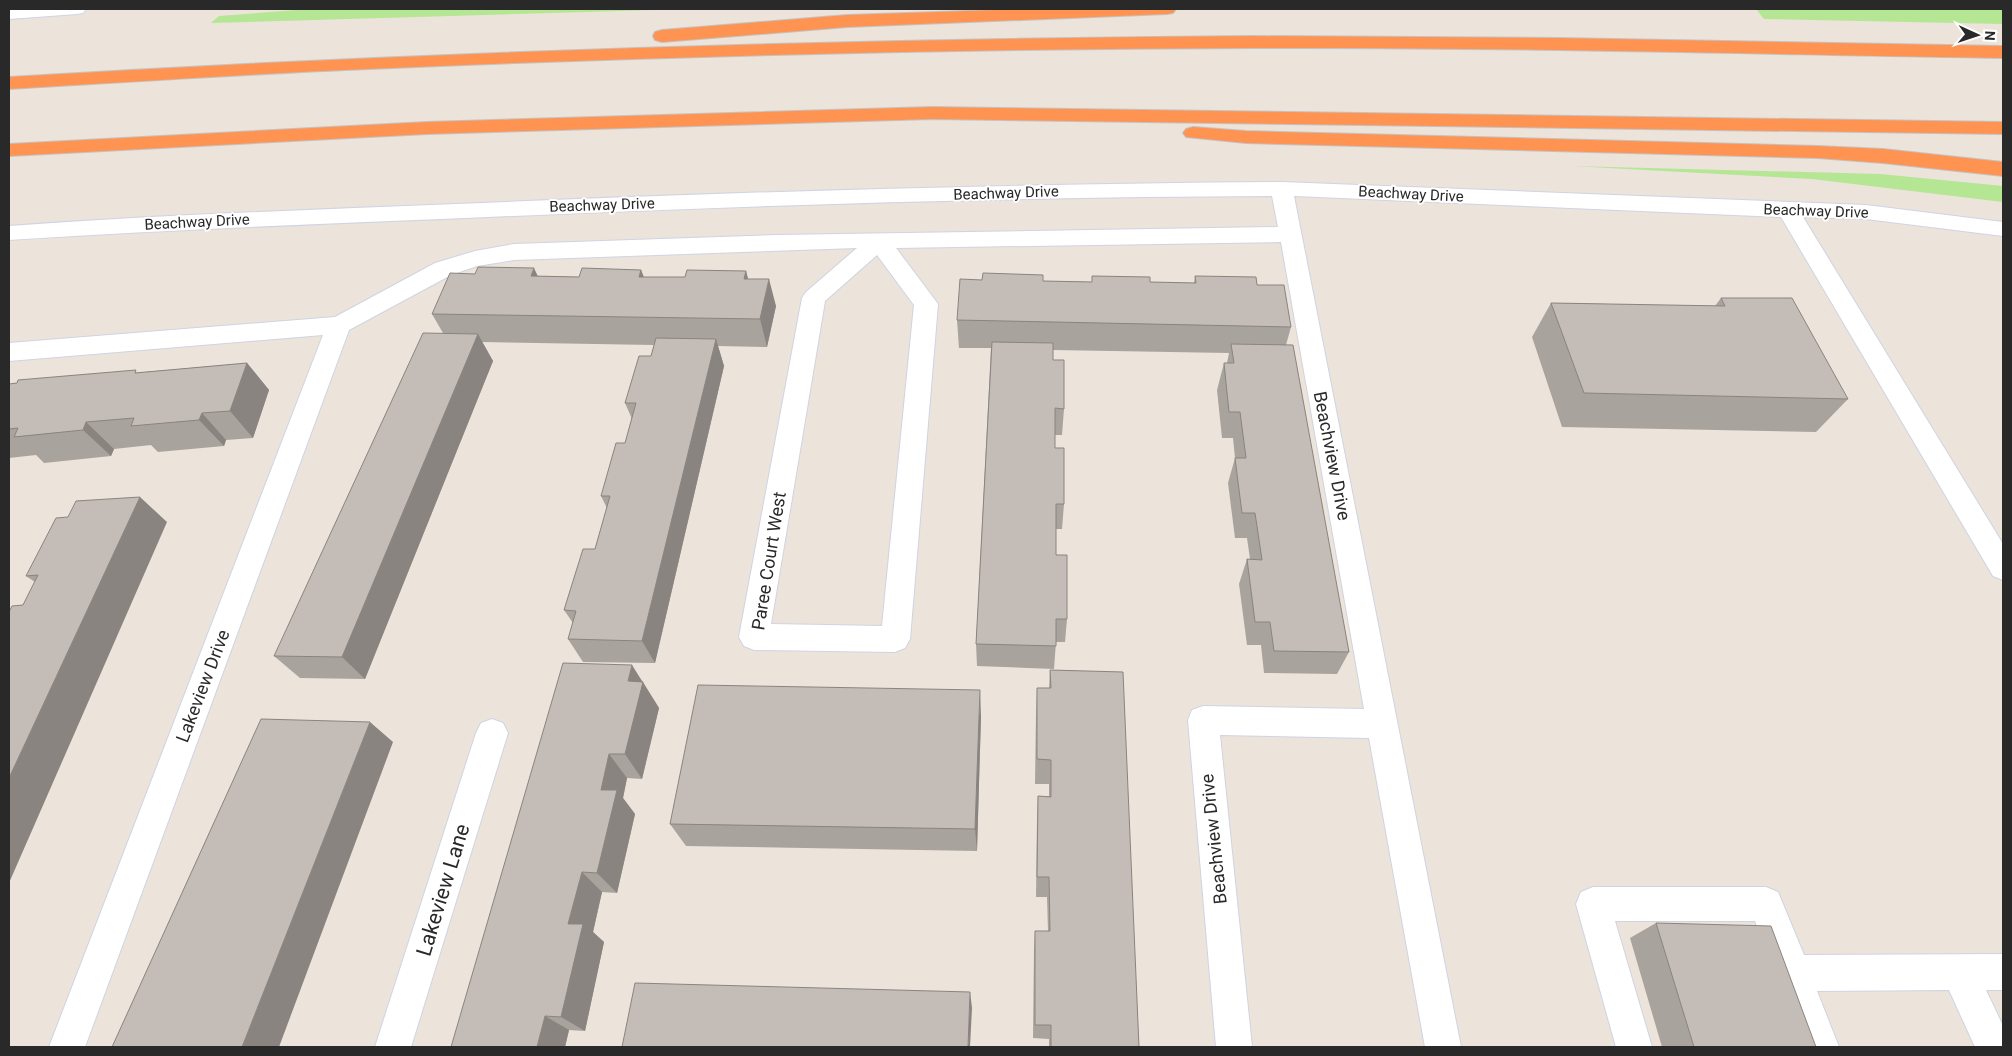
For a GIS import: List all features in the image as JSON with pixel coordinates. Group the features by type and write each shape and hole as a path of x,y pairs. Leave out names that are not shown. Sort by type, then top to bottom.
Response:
{"highway":[{"path":"228,70 847,21 1168,9"},
{"path":"9,83 228,70 506,57 859,48 1270,42 1614,45 2003,52"},
{"path":"932,113 1246,138 1809,152 1883,156 2003,169"},
{"path":"9,150 426,128 932,113 2003,128"}],"street":[{"path":"9,13 77,9"},
{"name":"Beachway Drive","path":"9,233 148,224 640,203 1103,190 1282,189 1866,212 2003,229"},
{"name":"Beachview Drive","path":"1282,189 1443,1047"},
{"path":"1788,210 2003,568"},
{"path":"9,352 339,325 443,269 475,259 529,251 776,242 1290,234"},
{"name":"Paree Court West","path":"879,241 926,304 895,639 754,637 814,298 879,241"},
{"name":"Lakeview Drive","path":"67,1047 339,325"},
{"name":"Beachview Drive","path":"1234,1047 1203,720 1382,724"},
{"name":"Lakeview Lane","path":"393,1047 492,733"},
{"path":"1634,1047 1593,904 1766,904 1821,1047"},
{"path":"1959,972 1994,1047"},
{"path":"1793,973 2003,972"}],"green space":[{"path":"310,9 689,9 211,23 219,16"},
{"path":"1756,9 2003,9 2003,24 1764,19"},
{"path":"1571,166 1880,174 2003,186 2003,202 1812,179"}],"building":[{"path":"478,267 534,268 531,276 579,277 582,268 641,270 639,277 685,277 687,270 746,271 744,279 769,279 760,319 432,314 450,273 475,274"},
{"path":"983,273 1043,275 1043,281 1092,282 1092,276 1150,277 1150,282 1196,283 1195,276 1256,277 1257,285 1284,285 1291,327 957,320 960,279 982,280"},
{"path":"1721,298 1792,298 1848,399 1584,393 1551,303 1725,306"},
{"path":"423,333 478,334 342,657 274,656"},
{"path":"656,338 716,339 642,641 568,639 576,611 564,610 583,549 595,549 610,496 601,496 616,443 625,443 636,403 625,403 639,356 651,356"},
{"path":"992,342 1053,343 1053,360 1064,360 1064,409 1055,408 1055,448 1064,448 1064,504 1056,504 1056,555 1067,555 1067,619 1056,619 1056,646 976,644"},
{"path":"1231,344 1293,345 1349,652 1274,651 1270,622 1255,622 1247,559 1262,560 1255,513 1242,513 1235,458 1246,458 1240,412 1229,412 1224,363 1234,363"},
{"path":"247,363 230,411 202,413 199,420 131,426 134,418 86,422 83,430 14,437 18,428 9,429 9,384 17,383 18,380 136,370 135,373"},
{"path":"140,497 9,778 9,612 12,606 23,605 38,575 26,576 56,518 68,517 76,501"},
{"path":"563,663 632,665 628,681 643,682 625,754 609,754 601,790 617,790 597,873 582,872 568,924 583,924 561,1017 545,1016 537,1047 451,1047"},
{"path":"1050,670 1123,672 1139,1047 1051,1047 1051,1025 1035,1025 1035,931 1050,931 1049,877 1037,877 1038,796 1051,797 1051,760 1037,759 1037,688 1051,688"},
{"path":"698,685 980,690 975,829 670,824"},
{"path":"261,719 370,722 242,1047 112,1047"},
{"path":"1656,923 1771,926 1816,1047 1694,1047"},
{"path":"635,983 970,992 968,1047 622,1047"}]}
